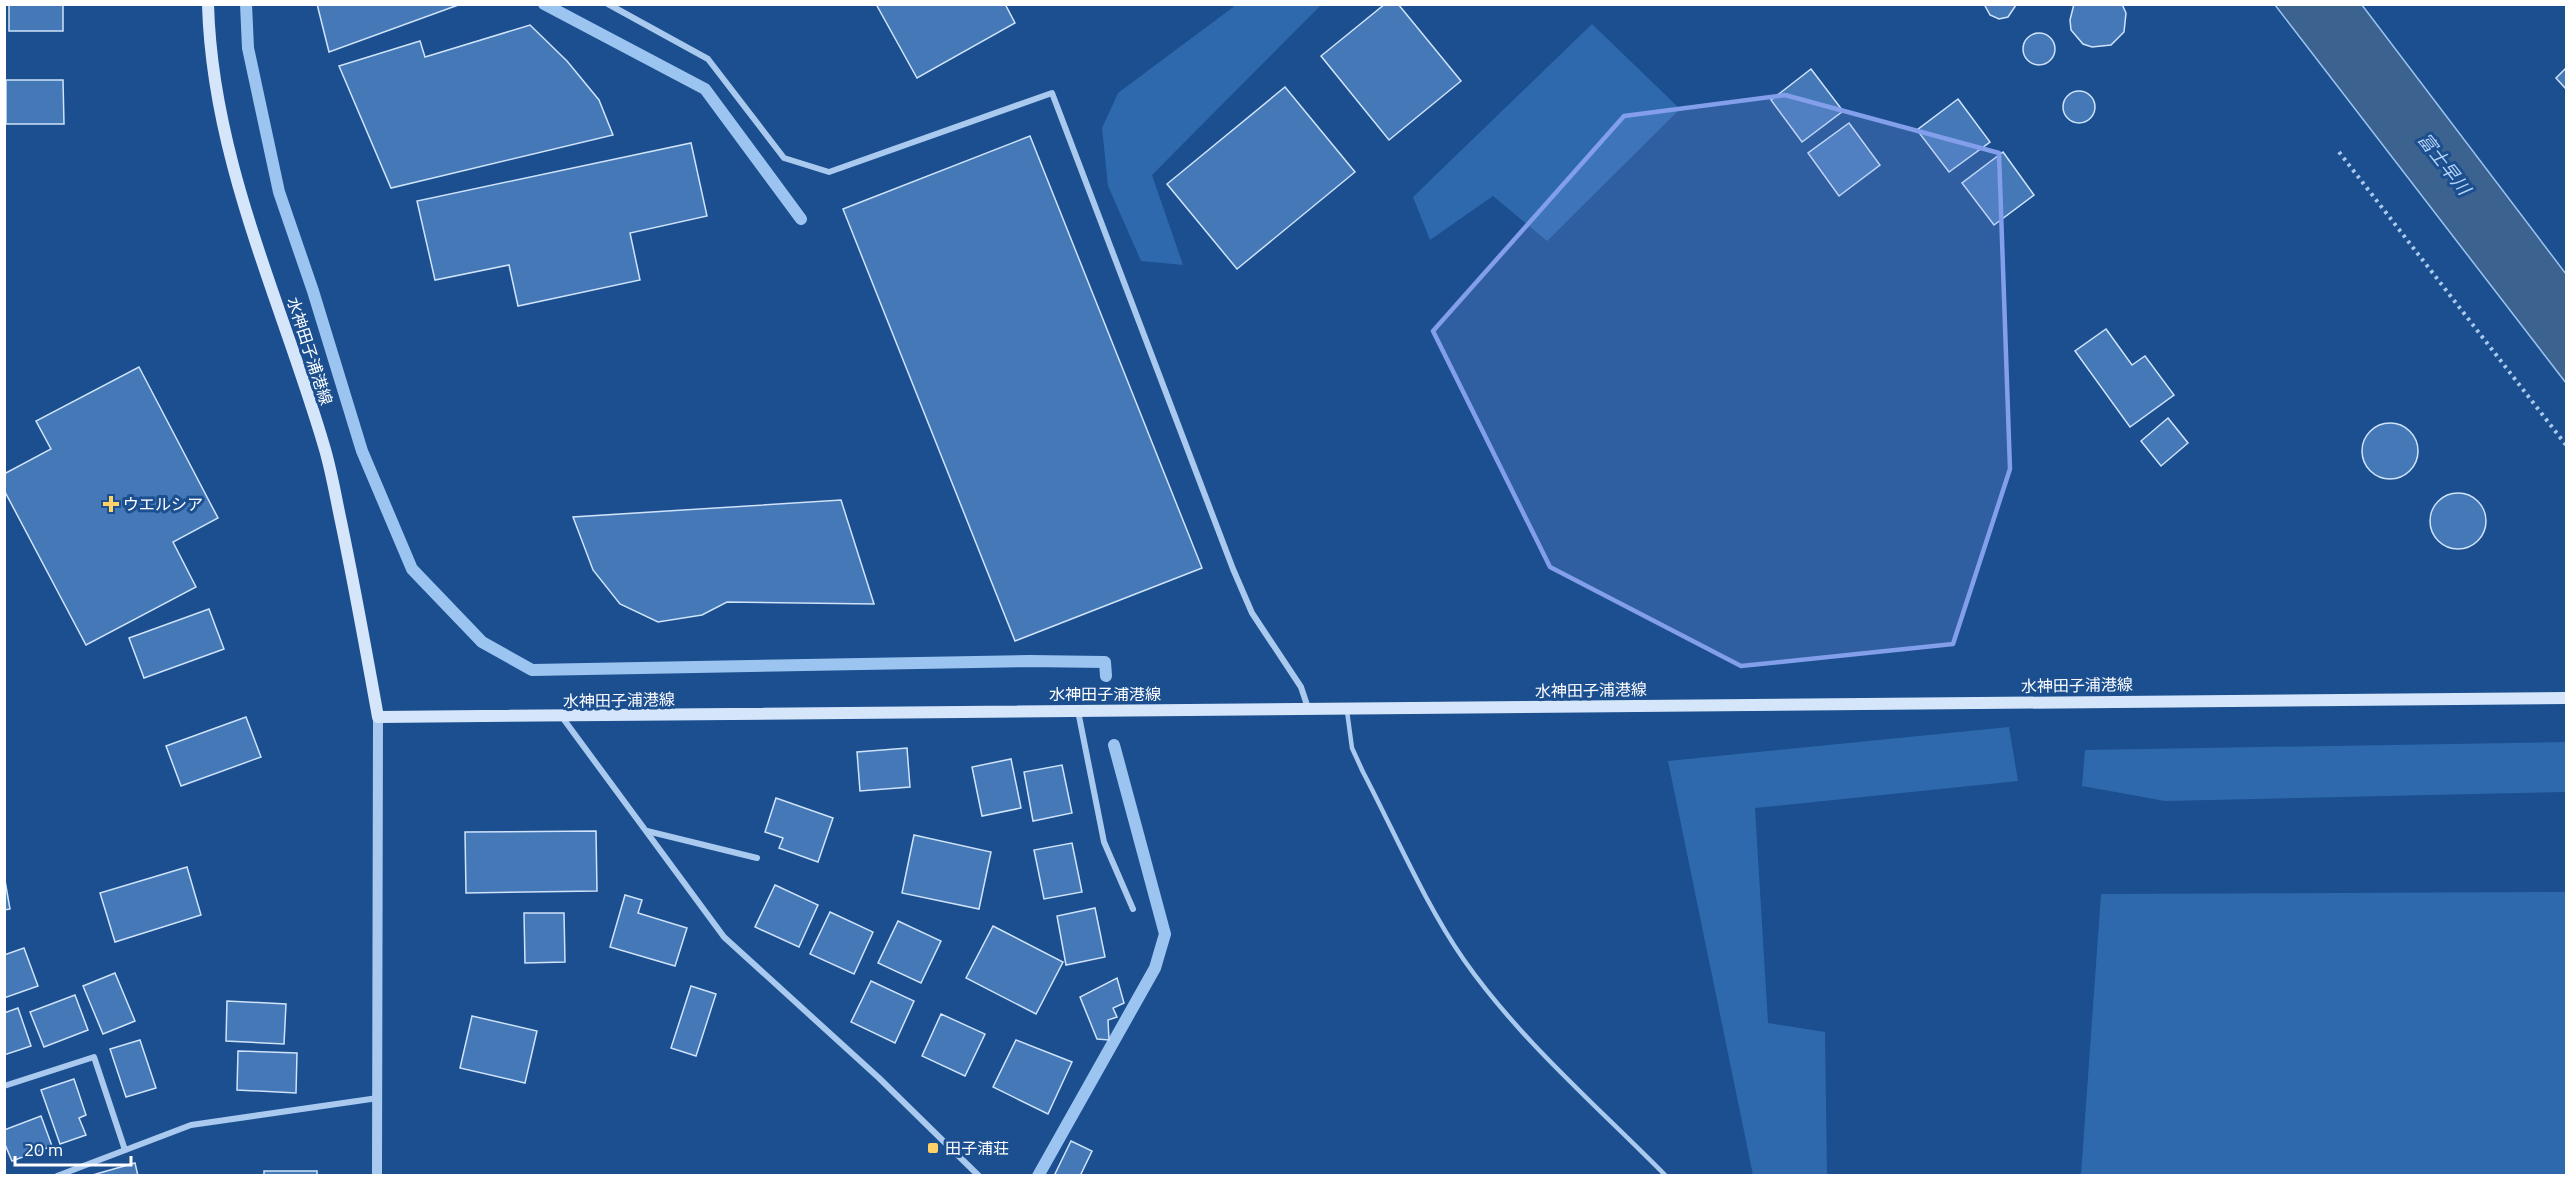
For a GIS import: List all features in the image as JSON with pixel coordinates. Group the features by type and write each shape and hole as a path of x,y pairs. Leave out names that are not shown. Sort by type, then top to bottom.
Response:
{"main road":[{"name":"水神田子浦港線","path":"208,4 209,49 220,116 239,190 325,448 351,570 378,717 2566,698"}],"street":[{"path":"608,4 708,59 784,158 829,172 1052,93 1233,569 1252,613 1302,687 1308,709"},
{"path":"1078,710 1104,842 1133,909"},
{"path":"377,1176 379,1098 378,717"},
{"path":"562,717 724,937 879,1078 979,1176"},
{"path":"646,831 757,858"},
{"path":"4,1086 94,1057 125,1150"},
{"path":"57,1176 191,1125 379,1098"}],"lane":[{"path":"1347,710 1352,748 1363,772 1441,922 1463,958 1487,992 1529,1038 1666,1176"}],"path":[{"path":"2339,152 2566,445"}],"highlighted area":[{"path":"1785,95 1999,153 2010,469 1953,644 1741,666 1550,567 1433,331 1624,116"}],"shaded area":[{"path":"1236,5 1321,5 1152,175 1183,265 1141,261 1108,186 1102,128 1118,93"},
{"path":"1592,24 1680,109 1547,241 1493,196 1430,240 1413,197"},
{"path":"2009,727 2018,781 1755,808 1768,1023 1825,1032 1827,1175 1753,1175 1668,761"},
{"path":"2566,742 2566,792 2165,801 2082,786 2085,750"},
{"path":"2566,892 2566,1175 2081,1175 2101,894"}],"water":[{"name":"富士早川","path":"2275,5 2362,5 2566,274 2566,383"}],"building":[{"path":"9,4 63,4 63,31 9,31"},
{"path":"317,4 461,4 329,52"},
{"path":"876,4 1005,4 1015,23 917,78"},
{"path":"1385,4 1398,4 1461,81 1389,140 1321,56"},
{"path":"1984,4 2016,5 2008,17 1999,19 1990,15"},
{"path":"2074,4 2122,4 2126,13 2124,32 2111,45 2092,47 2083,44 2071,30 2070,20"},
{"path":"530,25 567,61 599,100 613,135 391,188 339,66 420,41 425,57"},
{"path":"2039,33 2050,38 2055,49 2050,60 2039,65 2028,60 2023,49 2028,38"},
{"path":"2566,68 2566,89 2556,78"},
{"path":"1811,69 1843,111 1802,142 1771,100"},
{"path":"6,80 63,80 64,124 6,124"},
{"path":"1285,87 1355,172 1237,269 1167,184"},
{"path":"2079,91 2090,96 2095,107 2090,118 2079,123 2068,118 2063,107 2068,96"},
{"path":"1958,99 1990,142 1949,172 1917,130"},
{"path":"1849,123 1880,165 1839,196 1808,153"},
{"path":"1030,136 1202,568 1015,641 843,209"},
{"path":"691,143 707,216 630,233 640,280 518,306 509,265 435,280 417,201"},
{"path":"2003,152 2034,195 1994,225 1962,183"},
{"path":"2106,329 2132,365 2145,356 2174,395 2130,427 2075,351"},
{"name":"ウエルシア","path":"139,367 218,518 173,542 196,587 86,645 4,490 4,474 51,449 36,421"},
{"path":"2168,418 2188,443 2161,466 2141,441"},
{"path":"2385,423 2395,423 2410,431 2416,440 2418,451 2416,462 2410,471 2395,479 2385,479 2374,474 2367,467 2362,456 2362,446 2367,435 2374,428"},
{"path":"2453,493 2463,493 2478,501 2484,510 2486,521 2484,532 2478,541 2463,549 2453,549 2442,544 2435,537 2430,526 2430,516 2435,505 2442,498"},
{"path":"841,500 874,604 727,602 702,615 658,622 620,604 593,570 573,517"},
{"path":"209,609 224,649 144,678 129,638"},
{"path":"246,717 261,757 181,786 166,746"},
{"path":"907,748 910,787 860,791 857,752"},
{"path":"1011,759 1021,808 982,816 972,767"},
{"path":"1062,765 1072,813 1033,821 1024,772"},
{"path":"776,798 833,818 818,862 779,848 783,838 765,832"},
{"path":"596,831 597,891 466,893 465,832"},
{"path":"914,835 991,852 979,909 902,893"},
{"path":"1072,843 1082,892 1044,899 1034,850"},
{"path":"187,867 201,915 115,942 100,893"},
{"path":"4,875 10,909 4,910"},
{"path":"775,885 818,905 799,947 755,927"},
{"path":"625,895 642,900 638,913 687,928 675,966 610,947"},
{"path":"1095,908 1105,957 1066,965 1057,916"},
{"path":"830,912 873,932 854,974 810,954"},
{"path":"524,913 564,913 565,962 525,963"},
{"path":"898,921 941,941 921,983 878,963"},
{"path":"993,926 1063,962 1036,1014 966,978"},
{"path":"24,948 38,986 4,998 4,955"},
{"path":"115,973 135,1021 103,1034 83,986"},
{"path":"1117,978 1124,1003 1113,1008 1117,1017 1108,1020 1109,1040 1097,1039 1080,997"},
{"path":"871,981 914,1001 895,1043 851,1022"},
{"path":"691,986 716,994 696,1056 671,1048"},
{"path":"75,995 88,1030 44,1047 30,1012"},
{"path":"227,1001 286,1004 284,1044 226,1041"},
{"path":"18,1008 31,1046 4,1055 4,1013"},
{"path":"941,1014 985,1034 965,1076 922,1056"},
{"path":"472,1016 537,1031 525,1083 460,1068"},
{"path":"140,1040 156,1088 126,1097 110,1049"},
{"path":"1016,1040 1072,1062 1048,1114 993,1087"},
{"path":"238,1051 297,1053 296,1093 237,1090"},
{"path":"74,1079 86,1115 79,1118 86,1135 60,1144 41,1090"},
{"path":"41,1116 52,1146 12,1161 4,1142 4,1130"},
{"path":"1071,1141 1092,1151 1081,1174 1084,1176 1054,1176"},
{"path":"135,1163 138,1176 89,1176"},
{"path":"264,1171 317,1171 317,1176 264,1176"}],"waterway":[{"path":"246,4 248,48 279,192 313,291 362,451 412,569 482,642 532,670 1029,661 1105,662 1106,676"},
{"path":"544,4 705,89 801,219"},
{"path":"1038,1176 1155,968 1165,934 1114,745"}],"place":[{"name":"ウエルシア","path":"111,504"},
{"name":"田子浦荘","path":"933,1148"}]}
